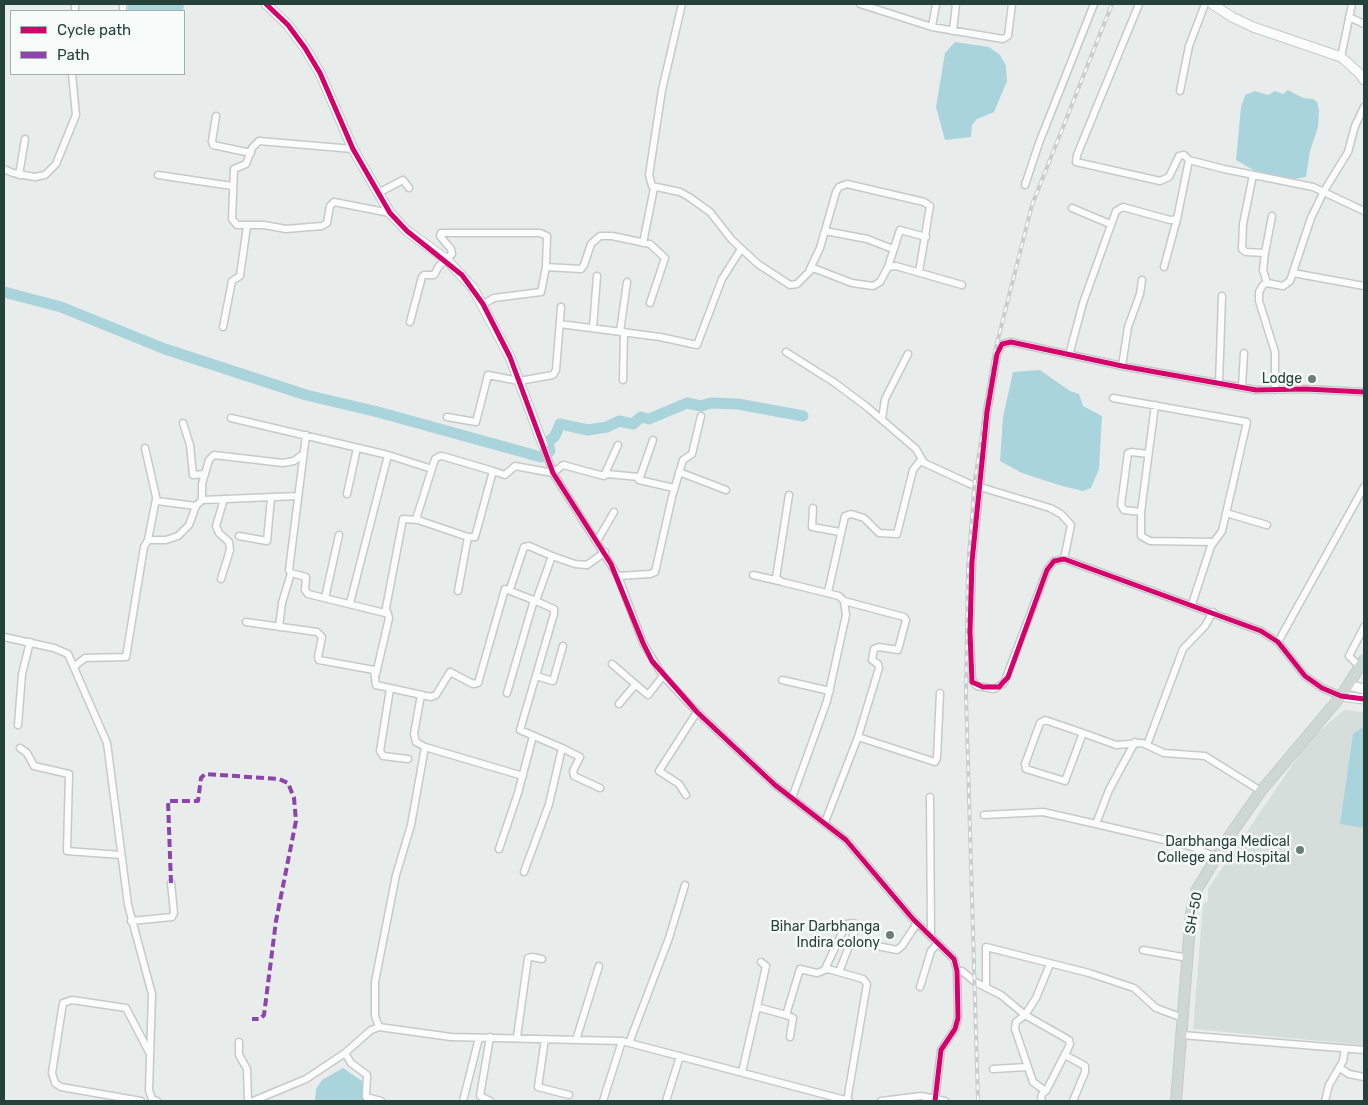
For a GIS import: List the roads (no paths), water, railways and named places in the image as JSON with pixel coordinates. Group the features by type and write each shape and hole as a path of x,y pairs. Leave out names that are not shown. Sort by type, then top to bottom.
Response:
{"main road":[{"name":"SH-50","path":"1176,1101 1194,898 1216,857 1261,791 1341,696 1362,663"}],"street":[{"path":"266,4 288,26 305,48 320,74 353,149 390,213 407,231 447,260 462,274 483,304 510,357 553,473 605,552 618,576 643,643 663,676 696,712 792,798 825,822 861,855 917,923 954,960 957,971 957,1024 941,1050 935,1100"},
{"path":"643,242 654,188 650,182 649,175 662,90 682,4"},
{"path":"860,4 871,6 932,28 1006,38 1008,36 1012,4"},
{"path":"932,28 936,4"},
{"path":"953,31 956,4"},
{"path":"1025,185 1042,134 1094,4"},
{"path":"1139,4 1077,155 1076,162 1165,180 1172,174 1179,156 1184,155 1189,160 1324,191 1364,211"},
{"path":"1180,90 1189,46 1205,4"},
{"path":"1212,4 1232,17 1253,27 1341,57 1364,80"},
{"path":"1341,57 1352,4"},
{"path":"1349,17 1364,24"},
{"path":"4,169 20,175 35,177 44,175 56,164 76,114 72,75"},
{"path":"1275,390 1274,352 1258,296 1260,288 1267,283 1288,284 1311,218 1324,191 1348,152 1355,126 1364,108"},
{"path":"216,116 213,144 251,153"},
{"path":"20,175 26,139"},
{"path":"353,149 264,141 255,144 246,164 234,170 232,219 237,225 247,226 264,225 286,229 322,226 327,223 330,206 334,202 390,213"},
{"path":"1164,267 1177,219 1189,160"},
{"path":"1253,174 1244,224 1242,249 1246,252 1265,253"},
{"path":"158,175 232,186"},
{"path":"378,193 403,180 409,188"},
{"path":"654,188 672,190 689,197 710,212 741,249 758,264 790,284 800,282 818,254 839,187 847,184 928,204 931,209 919,272"},
{"path":"1069,354 1083,303 1116,211 1123,207 1170,220 1177,219"},
{"path":"1072,208 1110,224"},
{"path":"1267,283 1263,270 1272,216"},
{"path":"223,327 232,281 239,278 247,226"},
{"path":"810,269 816,269 840,280 870,286 880,282 888,267 900,230 926,237"},
{"path":"826,231 868,239 893,249"},
{"path":"410,322 422,277 424,275 434,275 452,251 441,238 442,233 544,234 549,240 541,292 494,298 483,304"},
{"path":"546,268 581,269 591,244 600,236 612,236 643,242 654,246 665,258 650,303"},
{"path":"560,324 697,345 722,280 741,249"},
{"path":"888,267 896,266 962,285"},
{"path":"1293,273 1364,286"},
{"path":"593,328 597,276"},
{"path":"1122,366 1128,327 1140,294 1142,280"},
{"path":"623,380 622,332 627,282"},
{"path":"1219,384 1222,296"},
{"path":"447,417 476,422 488,375 519,381 555,373 561,307"},
{"path":"1364,392 1305,389 1275,390 1219,384 1122,366 1011,342 1002,344 998,348 987,412 972,562 970,632 972,680 974,685 994,689 1004,683 1047,570 1054,561 1064,559 1192,604 1261,631 1278,642 1306,676 1322,688 1341,696 1364,699"},
{"path":"786,352 835,383 882,420 916,449 924,461 946,473 979,486 1050,508 1066,518 1071,524 1071,530 1064,559"},
{"path":"1242,387 1244,353"},
{"path":"882,420 885,399 908,354"},
{"path":"1113,398 1247,422 1222,531 1214,542 1192,604"},
{"path":"1155,405 1140,531 1145,540 1150,542 1214,542"},
{"path":"618,576 655,572 674,488 684,458 692,454 700,416"},
{"path":"232,418 388,455 432,469"},
{"path":"183,423 190,446 193,475 205,474"},
{"path":"279,627 282,603 291,573 289,570 297,496 306,435"},
{"path":"640,477 653,440"},
{"path":"607,474 618,445"},
{"path":"75,666 85,658 126,657 144,547 148,540 156,499 145,448"},
{"path":"347,494 357,448"},
{"path":"1141,512 1124,510 1121,505 1128,454 1132,452 1148,454"},
{"path":"202,500 202,487 209,460 217,454 283,463 294,461 302,455"},
{"path":"350,604 388,455"},
{"path":"418,520 417,516 435,459 442,456 507,475 510,468 515,466 553,473 564,465 601,476 607,474 640,477"},
{"path":"828,592 843,519 848,514 864,518 879,533 898,534 914,466 920,461 924,461"},
{"path":"493,472 477,533 473,538 418,520 404,519 387,612 389,618 375,684 421,695 436,695 450,672 473,684 478,683 504,591 510,589 551,607 554,611 520,728 521,731 580,757 573,771 574,776 600,788"},
{"path":"679,472 726,490"},
{"path":"640,477 643,482 674,488"},
{"path":"1278,642 1364,487"},
{"path":"779,581 776,574 789,495"},
{"path":"148,540 166,540 178,536 189,525 196,506 202,500 297,496"},
{"path":"239,536 267,541 271,498"},
{"path":"156,499 162,502 184,503 196,506"},
{"path":"221,580 230,550 229,542 219,533 216,526 224,500"},
{"path":"814,508 812,527 840,532"},
{"path":"597,541 614,512"},
{"path":"1226,513 1267,525"},
{"path":"325,598 339,535"},
{"path":"458,591 468,537"},
{"path":"510,589 524,547 529,546 582,566 591,564 605,552"},
{"path":"507,693 552,556"},
{"path":"291,573 306,577 306,590 308,594 387,612"},
{"path":"753,575 828,592 844,601 902,616 906,620 898,650 879,647 874,649 872,660 878,664 879,668 858,737 825,822"},
{"path":"792,798 830,691 845,624 844,601"},
{"path":"1147,745 1183,648 1205,626 1212,612"},
{"path":"246,622 320,633 322,637 318,657 320,660 371,669 376,674"},
{"path":"1362,663 1349,656 1364,627"},
{"path":"4,637 61,650 68,654 75,666 86,698 100,724 107,743 120,854 131,920 152,994 149,1090 152,1100"},
{"path":"18,725 22,674 30,642"},
{"path":"536,676 553,681 563,646"},
{"path":"612,664 635,686 648,695 663,676"},
{"path":"782,680 830,691"},
{"path":"1348,685 1364,689"},
{"path":"619,704 635,686"},
{"path":"390,688 380,751 383,756 408,759"},
{"path":"858,737 935,762 937,758 940,693"},
{"path":"421,695 413,737 416,742 425,747 523,776"},
{"path":"686,795 679,784 659,771 696,712"},
{"path":"1083,732 1065,781 1026,769 1025,764 1042,721 1048,721 1083,732 1116,745 1122,746 1135,742 1164,753 1205,756 1261,791"},
{"path":"499,850 523,776 533,736"},
{"path":"1096,824 1109,790 1135,742"},
{"path":"379,1027 375,1016 375,982 396,875 411,825 425,747"},
{"path":"20,748 27,753 34,766 69,774 67,851 120,854"},
{"path":"524,872 549,804 562,748"},
{"path":"930,796 931,937"},
{"path":"984,815 1043,812 1190,846 1216,857"},
{"path":"131,920 172,917 174,913 171,883"},
{"path":"629,1042 669,938 685,885"},
{"path":"786,1015 800,969 818,973 825,969 846,924 854,923 856,928 839,972"},
{"path":"867,944 897,950 902,946 917,923"},
{"path":"920,987 931,951 938,944"},
{"path":"986,987 986,947 1089,973 1134,988 1156,1008 1183,1018"},
{"path":"1143,950 1188,958"},
{"path":"517,1037 528,958 542,959"},
{"path":"742,1072 766,966 761,962"},
{"path":"1042,1101 1041,1097 1044,1090 1033,1082 1014,1027 1025,1015 1036,998 1050,964"},
{"path":"576,1040 599,966"},
{"path":"252,1101 264,1099 306,1079 344,1053 371,1030 379,1027 451,1037 517,1037 629,1042 848,1101 867,984 863,979 825,969"},
{"path":"957,971 962,971 975,982 1001,995 1025,1015 1069,1040 1070,1044 1046,1090"},
{"path":"140,1101 61,1087 55,1083 52,1073 64,1003 72,1000 126,1008 150,1053"},
{"path":"758,1007 793,1018 790,1037"},
{"path":"1182,1035 1364,1050"},
{"path":"490,1037 480,1096 490,1101"},
{"path":"462,1101 479,1038"},
{"path":"545,1039 538,1087 569,1095"},
{"path":"603,1101 622,1041"},
{"path":"239,1042 239,1055 247,1069 248,1101"},
{"path":"1325,1101 1328,1085 1340,1068 1345,1049"},
{"path":"1066,1051 1067,1057 1086,1068 1073,1101"},
{"path":"344,1053 351,1063 367,1075 366,1096 380,1101"},
{"path":"666,1101 680,1056"},
{"path":"993,1069 1027,1067"},
{"path":"1340,1068 1349,1074 1364,1076"},
{"path":"881,1101 921,1096 945,1101"}],"water":[{"path":"128,4 184,4 183,10 128,10"},
{"path":"955,42 989,47 1000,55 1006,66 1007,81 994,112 977,119 972,125 971,137 945,140 936,107 945,53"},
{"path":"1288,90 1303,98 1313,99 1317,102 1319,110 1318,127 1310,151 1306,177 1294,179 1255,171 1236,160 1241,107 1245,95 1255,91 1268,95 1275,91 1283,94"},
{"path":"1040,370 1070,391 1079,394 1083,406 1102,416 1099,469 1091,488 1083,491 1062,486 1022,473 1000,461 1003,417 1013,372"},
{"path":"1364,728 1364,828 1340,824 1353,734"},
{"path":"343,1068 365,1083 363,1101 315,1101 316,1089 322,1080"}],"waterway":[{"path":"4,292 61,307 165,349 306,395 378,412 541,457 550,451 548,442 555,436 560,424 588,430 607,427 619,421 633,424 641,417 649,419 687,403 701,406 711,403 738,404 803,416"}],"railway":[{"path":"978,1101 966,695 968,567 975,479 995,351 1032,205 1112,4"}],"place":[{"name":"Lodge","path":"1312,379"},
{"name":"Darbhanga Medical College and Hospital","path":"1300,850"},
{"name":"Bihar Darbhanga Indira colony","path":"890,935"}]}
